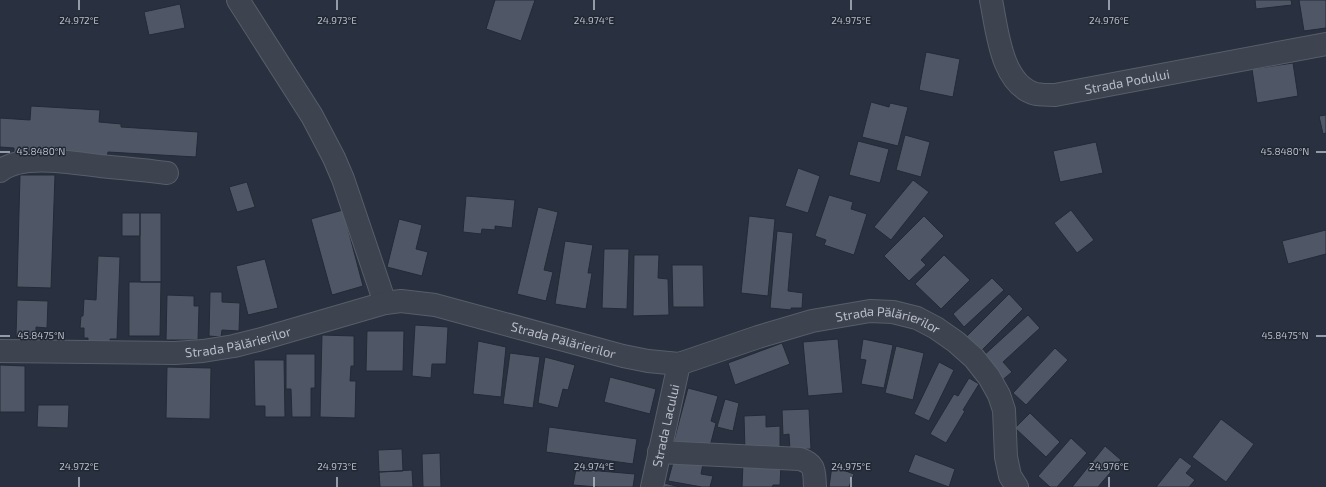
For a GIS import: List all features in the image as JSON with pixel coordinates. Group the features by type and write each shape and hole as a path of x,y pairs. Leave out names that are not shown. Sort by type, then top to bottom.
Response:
{"street":[{"path":"238,0 308,110 334,158 343,179 385,303"},
{"name":"Strada Podului","path":"991,0 1000,46 1005,62 1012,76 1021,87 1036,94 1055,95 1326,44"},
{"path":"0,171 16,163 46,160 167,172"},
{"name":"Strada Pălărierilor","path":"0,351 204,352 258,340 385,303 401,301 435,305 623,356 648,361 679,364 758,337 812,321 870,311 894,312 917,318 936,328 956,342 974,358 989,377 1000,394 1004,410 1006,457 1010,476 1017,487"},
{"name":"Strada Lacului","path":"652,487 679,364"},
{"path":"659,452 800,459 809,462 813,468 815,487"}],"building":[{"path":"495,0 535,0 521,41 486,29"},
{"path":"1255,0 1291,0 1292,5 1256,9"},
{"path":"1299,0 1326,0 1326,28 1304,31"},
{"path":"180,4 185,28 149,35 144,12"},
{"path":"926,52 960,59 953,97 919,90"},
{"path":"1293,63 1298,96 1257,103 1252,69"},
{"path":"871,102 889,107 890,103 908,107 898,146 862,137"},
{"path":"31,106 100,110 99,122 121,124 121,127 198,132 196,157 108,152 107,157 14,154 14,148 0,147 0,118 30,120"},
{"path":"1326,115 1326,133 1323,134 1319,116"},
{"path":"905,135 930,142 921,177 896,170"},
{"path":"858,141 889,149 880,183 849,175"},
{"path":"1096,142 1103,173 1060,182 1053,151"},
{"path":"798,168 820,176 808,213 785,206"},
{"path":"20,175 55,175 51,288 17,287"},
{"path":"913,180 929,192 891,240 874,227"},
{"path":"247,182 255,207 237,212 229,187"},
{"path":"829,195 853,202 851,209 867,214 854,255 824,245 826,240 815,236"},
{"path":"466,196 515,200 512,228 495,226 495,230 482,229 481,234 463,232"},
{"path":"538,207 558,212 544,270 553,272 546,301 517,294"},
{"path":"343,210 363,286 332,295 311,219"},
{"path":"1071,210 1094,240 1077,253 1054,223"},
{"path":"122,213 140,213 140,236 122,236"},
{"path":"140,213 161,213 161,282 140,282"},
{"path":"749,216 775,219 768,296 741,293"},
{"path":"924,216 944,236 921,260 926,265 909,281 884,256"},
{"path":"399,219 422,225 416,249 428,252 422,276 387,267"},
{"path":"1326,230 1326,254 1288,264 1282,241"},
{"path":"777,231 793,233 788,291 803,293 802,308 791,308 791,310 770,308"},
{"path":"565,241 593,245 588,273 592,273 586,309 555,304"},
{"path":"604,249 629,249 627,309 602,308"},
{"path":"634,255 659,255 658,278 668,279 669,315 633,316"},
{"path":"944,255 970,280 941,309 915,284"},
{"path":"98,256 120,257 117,339 110,339 110,343 88,342 88,338 84,338 84,328 80,328 81,316 83,316 84,299 96,300"},
{"path":"265,259 278,308 248,315 236,266"},
{"path":"672,265 703,265 704,307 673,307"},
{"path":"992,278 1004,290 964,327 953,314"},
{"path":"129,282 161,282 160,336 129,336"},
{"path":"210,292 222,292 222,302 240,303 239,331 222,330 221,337 209,336"},
{"path":"1009,294 1023,309 980,352 965,338"},
{"path":"167,295 194,296 194,306 199,306 198,340 166,340"},
{"path":"17,300 48,301 47,328 36,327 36,338 16,337"},
{"path":"1028,315 1040,328 1003,362 1012,372 1000,382 982,357"},
{"path":"415,325 448,327 446,364 432,364 431,378 412,376"},
{"path":"367,331 404,331 403,371 366,371"},
{"path":"322,335 354,336 354,366 351,366 350,381 356,381 355,418 320,417"},
{"path":"838,339 843,393 808,396 803,342"},
{"path":"863,339 893,345 884,388 861,384 866,360 860,359"},
{"path":"478,341 506,347 501,397 473,394"},
{"path":"782,343 790,364 735,385 728,363"},
{"path":"896,346 924,353 913,400 885,393"},
{"path":"1055,348 1068,360 1026,405 1013,393"},
{"path":"510,353 540,357 533,408 503,404"},
{"path":"286,354 315,354 315,388 311,388 311,417 292,417 291,389 286,389"},
{"path":"545,357 575,365 568,390 563,389 558,408 538,403"},
{"path":"254,360 284,360 285,417 265,417 265,406 255,406"},
{"path":"939,362 954,370 929,421 914,414"},
{"path":"0,365 25,366 25,412 0,412"},
{"path":"167,367 211,368 210,419 166,418"},
{"path":"610,377 656,389 650,414 604,402"},
{"path":"969,378 979,384 963,410 965,411 946,443 930,434 954,394 958,396"},
{"path":"688,388 718,396 711,421 716,423 709,450 672,448"},
{"path":"725,399 739,403 733,431 717,427"},
{"path":"38,405 69,405 68,428 37,427"},
{"path":"809,409 811,449 790,450 789,434 783,435 782,410"},
{"path":"1030,413 1060,442 1046,457 1015,428"},
{"path":"766,415 766,427 780,426 780,449 745,450 744,416"},
{"path":"1221,419 1254,444 1226,482 1192,457"},
{"path":"549,427 637,439 633,464 546,452"},
{"path":"1071,438 1087,453 1057,487 1050,487 1038,476"},
{"path":"1105,446 1121,460 1098,487 1072,487"},
{"path":"402,449 403,471 379,472 378,450"},
{"path":"440,453 441,487 423,487 422,454"},
{"path":"915,454 955,469 949,487 908,472"},
{"path":"1180,457 1192,466 1186,473 1195,480 1189,487 1156,487"},
{"path":"674,459 703,464 701,474 713,476 710,487 668,481"},
{"path":"743,463 781,465 780,485 773,485 772,487 742,487"},
{"path":"832,466 854,474 849,487 829,487"},
{"path":"576,469 635,474 633,487 573,485"},
{"path":"412,470 413,487 380,487 379,472"},
{"path":"664,483 680,487 663,487"}]}
